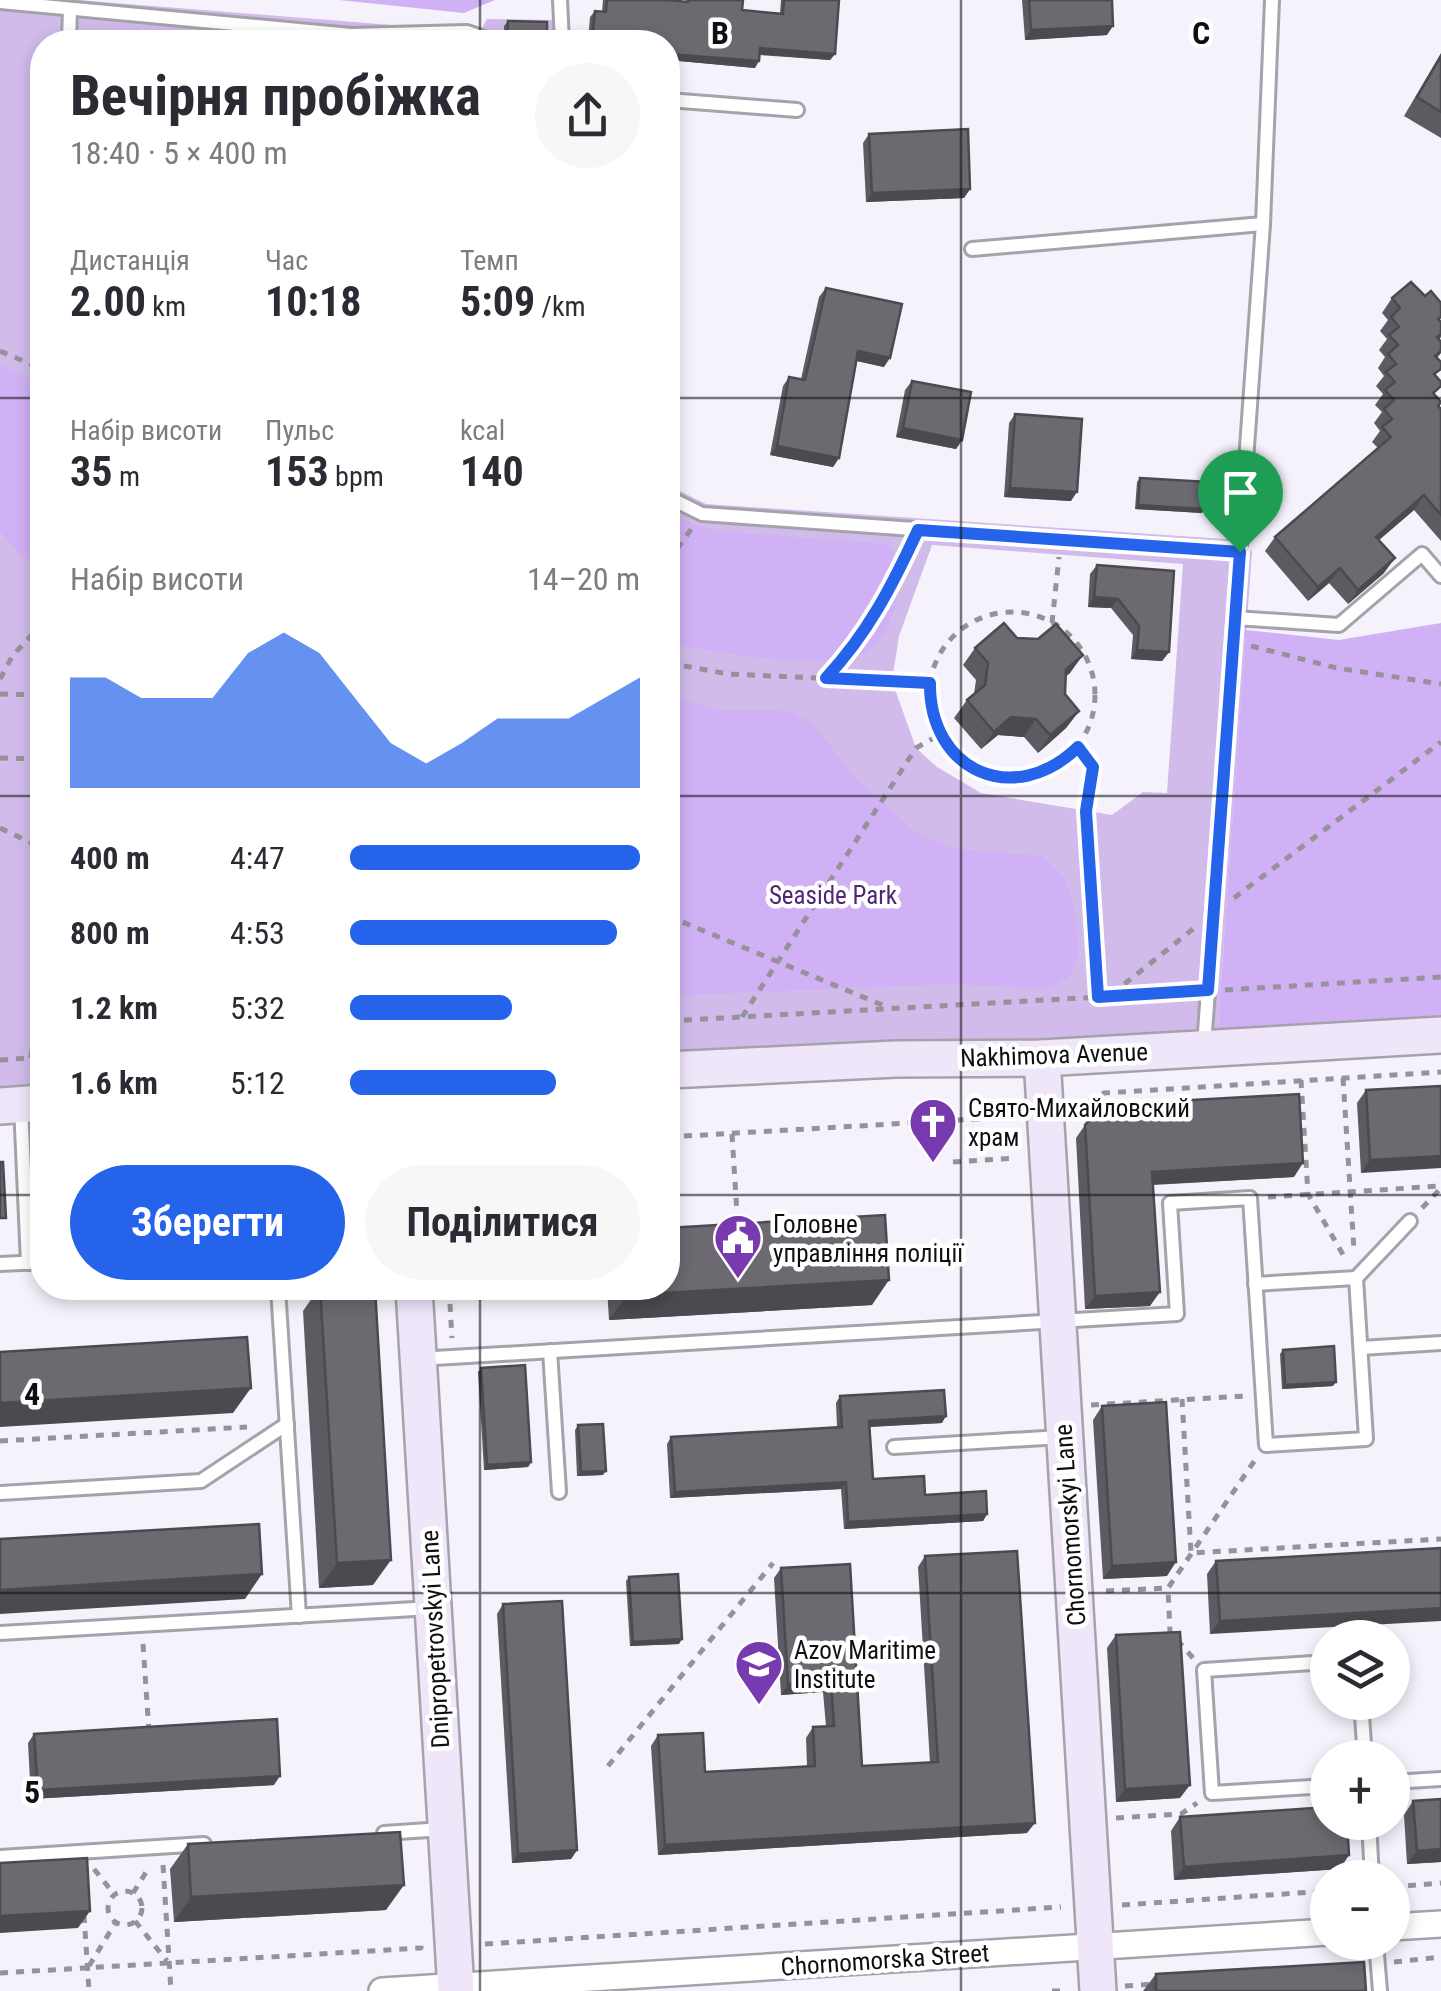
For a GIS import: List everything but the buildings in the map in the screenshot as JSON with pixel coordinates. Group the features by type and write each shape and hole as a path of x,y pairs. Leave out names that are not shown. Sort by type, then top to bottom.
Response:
{"main road":[{"name":"Nakhimova Avenue","path":"680,1069 896,1059 1042,1058 1441,1035"},
{"name":"Chornomorskyi Lane","path":"1042,1058 1096,1947 1111,1989"},
{"name":"Dnipropetrovskyi Lane","path":"418,1300 436,1358 433,1608 455,1989"}],"street":[{"path":"1410,1926 1441,1924"},
{"name":"Chornomorska Street","path":"382,1991 1310,1933"}],"lane":[{"path":"560,0 561,30"},
{"path":"1203,1049 1263,224 1272,0"},
{"path":"0,2 296,30"},
{"path":"69,30 70,9"},
{"path":"680,101 797,110"},
{"path":"972,249 1263,224"},
{"path":"680,504 702,514 1240,552"},
{"path":"1235,618 1338,626 1422,554 1441,576"},
{"path":"21,1105 30,1206"},
{"path":"436,1358 1177,1314 1170,1203 1250,1198 1266,1445 1366,1439 1356,1278"},
{"path":"1255,1284 1356,1278 1410,1221"},
{"path":"0,1264 30,1262"},
{"path":"279,1300 298,1616"},
{"path":"1360,1348 1441,1343"},
{"path":"550,1351 559,1492"},
{"path":"0,1493 201,1481 287,1424"},
{"path":"894,1446 1065,1436"},
{"path":"0,1633 433,1608"},
{"path":"1310,1663 1204,1670 1212,1793 1310,1787"},
{"path":"1410,1781 1441,1779"},
{"path":"375,1834 446,1829"},
{"path":"0,1856 220,1843"},
{"path":"1378,1960 1380,1991"}],"path":[{"path":"0,351 30,365"},
{"path":"680,545 702,514"},
{"path":"826,678 870,627 918,530"},
{"path":"1052,623 1061,540"},
{"path":"1025,613 1052,623 1079,646 1095,686 1095,708 1078,747 1043,773 1000,778 960,760 940,735 930,704 930,683 948,644 982,618 1025,613"},
{"path":"0,679 13,655 30,637"},
{"path":"1233,641 1337,668 1441,684"},
{"path":"680,665 728,674 930,683"},
{"path":"0,694 30,695"},
{"path":"742,1017 916,748 940,735"},
{"path":"1110,996 1213,913 1441,742"},
{"path":"1078,747 1093,767 1086,811 1098,997"},
{"path":"0,758 30,758"},
{"path":"0,828 30,842"},
{"path":"680,921 890,1009"},
{"path":"680,1021 1441,976"},
{"path":"0,1060 30,1058"},
{"path":"1066,1114 1104,1093 1441,1072"},
{"path":"1343,1078 1356,1278"},
{"path":"1301,1080 1308,1194 1356,1278"},
{"path":"680,1137 1014,1117"},
{"path":"732,1134 739,1248"},
{"path":"953,1162 1016,1158"},
{"path":"1250,1198 1441,1187"},
{"path":"1410,1221 1441,1187"},
{"path":"436,1358 447,1300"},
{"path":"1083,1405 1262,1395"},
{"path":"1182,1399 1191,1553"},
{"path":"0,1441 287,1424"},
{"path":"1204,1670 1170,1632 1168,1588 1266,1445"},
{"path":"1191,1553 1441,1539"},
{"path":"1378,1543 1380,1560"},
{"path":"608,1766 772,1563"},
{"path":"1095,1592 1168,1588"},
{"path":"1383,1614 1383,1620"},
{"path":"142,1625 149,1736"},
{"path":"1152,1633 1170,1632"},
{"path":"1108,1818 1181,1814"},
{"path":"162,1847 171,1991"},
{"path":"1410,1886 1441,1883"},
{"path":"124,1891 140,1901 135,1921 126,1925 109,1914 108,1903 114,1894 124,1891"},
{"path":"1114,1906 1310,1892"},
{"path":"485,1944 1062,1909"},
{"path":"84,1910 89,1991"},
{"path":"135,1921 169,1963"},
{"path":"88,1968 116,1922"},
{"path":"0,1974 421,1948"},
{"path":"1378,1963 1441,1957"},
{"path":"1111,1989 1162,1983"},
{"path":"1052,1991 1066,1990"}],"green space":[{"path":"0,0 78,0 455,30 30,30 30,1107 0,1108"},
{"path":"339,0 495,0 464,13"},
{"path":"487,19 552,20 553,30 481,30"},
{"path":"0,364 30,379 30,562 0,531"},
{"name":"Seaside Park","path":"680,491 706,504 1240,540 1252,552 1217,1039 680,1069","holes":["932,545 1183,564 1167,793 1143,792 1112,815 981,793 937,767 916,748 892,681 899,636"]},
{"path":"680,519 715,531 887,544 900,563 902,576 895,606 885,632 873,647 832,660 804,661 680,645"},
{"path":"1441,623 1441,1025 1217,1039 1246,630 1339,640"},
{"path":"680,699 718,710 789,711 813,724 856,779 919,835 956,849 1042,856 1063,876 1075,907 1078,956 1070,976 1053,986 1037,988 946,984 680,995"}],"place":[{"name":"Свято-Михайловский храм","path":"933,1164"},
{"name":"Головне управління поліції","path":"738,1280"},
{"name":"Azov Maritime Institute","path":"759,1706"}],"route":[{"path":"918,530 1240,552 1208,990 1098,997 1086,811 1093,767 1078,747 1043,773 1000,778 979,772 960,760 946,744 935,725 930,683 826,678 862,639 885,602 918,530"}]}
